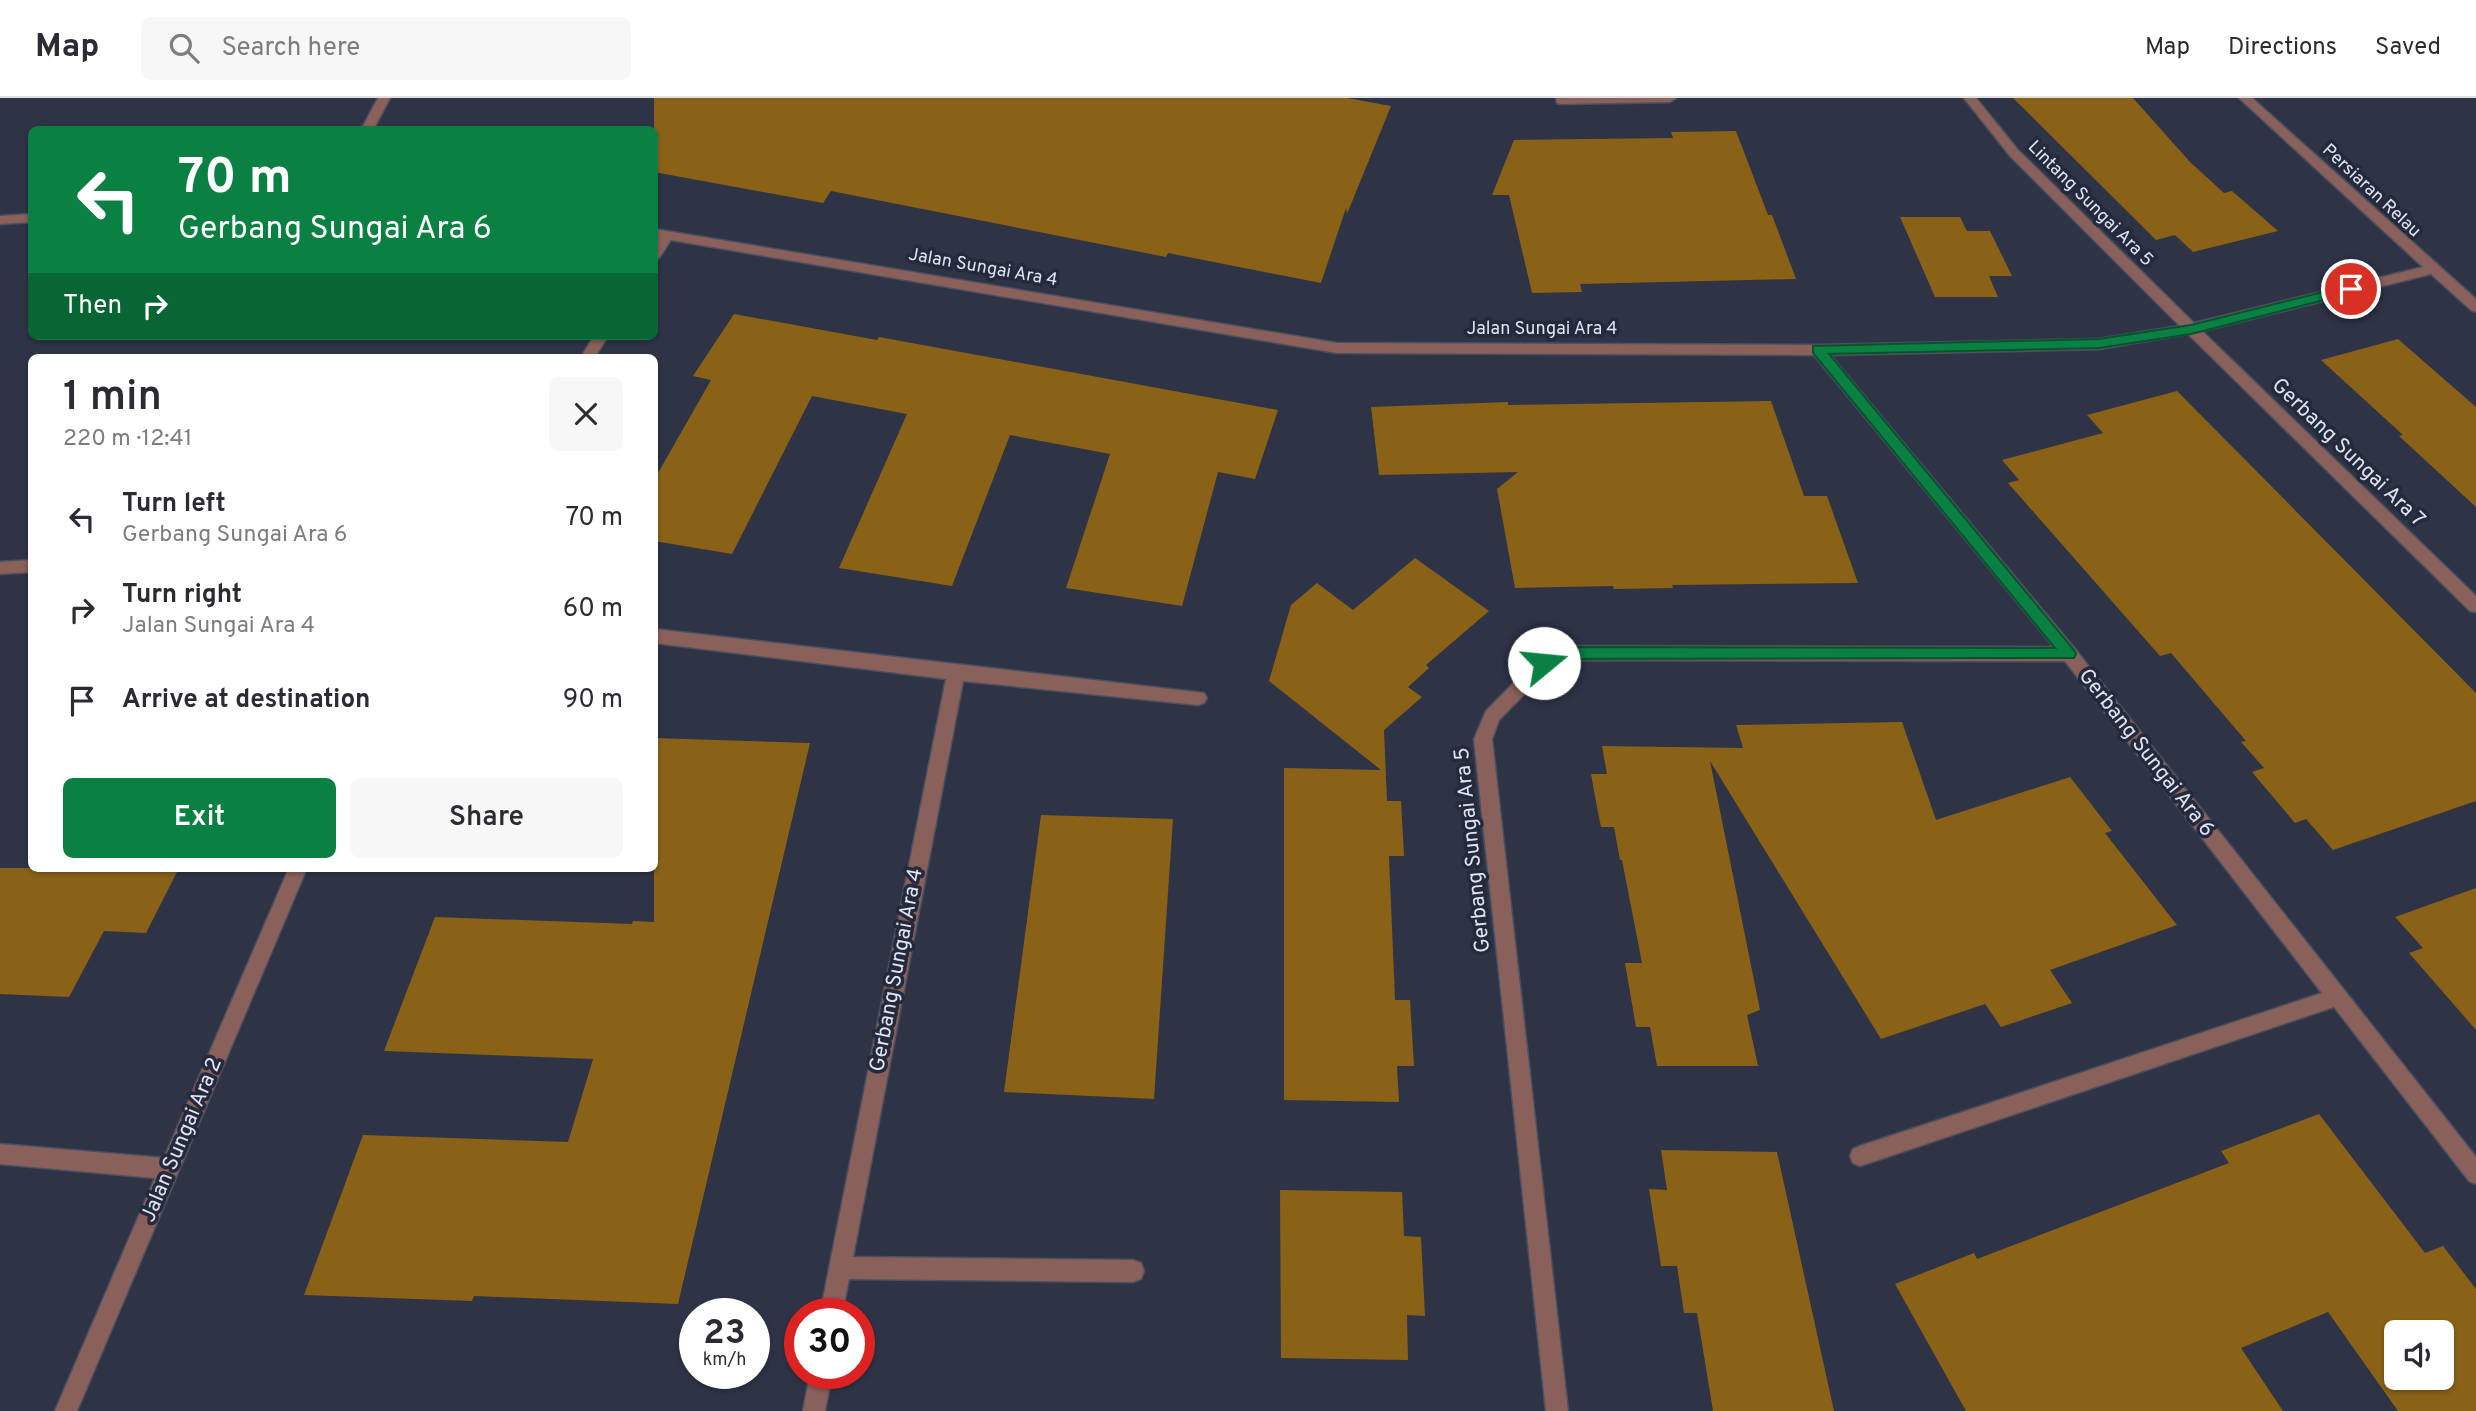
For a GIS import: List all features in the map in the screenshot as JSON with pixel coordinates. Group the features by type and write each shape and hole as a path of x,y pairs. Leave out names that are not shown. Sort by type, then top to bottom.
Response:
{"street":[{"path":"369,126 384,98"},
{"path":"1561,100 1670,98"},
{"name":"Lintang Sungai Ara 5","path":"1970,98 2014,153 2191,329"},
{"name":"Persiaran Relau","path":"2245,98 2476,307"},
{"path":"0,220 28,218"},
{"name":"Jalan Sungai Ara 4","path":"661,233 1337,348 1818,350 2099,344 2191,329 2431,269"},
{"name":"Gerbang Sungai Ara 7","path":"2191,329 2476,606"},
{"name":"Gerbang Sungai Ara 6","path":"1818,350 2068,654 2476,1174"},
{"path":"0,568 28,566"},
{"path":"658,636 956,673 1198,698"},
{"name":"Gerbang Sungai Ara 5","path":"1557,1411 1483,739 1492,716 1544,663 1571,653 2068,654"},
{"name":"Gerbang Sungai Ara 4","path":"834,1298 956,673"},
{"name":"Jalan Sungai Ara 2","path":"66,1411 296,872"},
{"path":"1860,1156 2337,997"},
{"path":"0,1154 170,1168"},
{"path":"839,1268 1132,1271"},
{"path":"814,1411 818,1389"}],"building":[{"path":"654,98 1347,98 1391,106 1347,214 1346,208 1321,283 1168,253 1166,257 831,191 823,203 658,173 658,126 654,126"},
{"path":"2013,98 2133,98 2190,162 2224,193 2232,191 2278,231 2193,252 2175,235 2156,240"},
{"path":"1736,131 1796,279 1580,284 1582,292 1532,293 1509,195 1492,195 1514,140 1673,138 1671,132"},
{"path":"1900,217 1960,217 1967,231 1990,231 2012,276 1989,276 1998,297 1935,297"},
{"path":"734,314 877,340 879,337 1278,410 1255,479 1218,472 1182,606 1066,588 1110,454 1010,435 952,586 839,568 907,414 812,396 732,554 658,542 658,473 711,380 693,376"},
{"path":"2398,339 2476,407 2476,507 2321,360"},
{"path":"2177,391 2476,693 2476,801 2333,850 2306,819 2295,823 2252,772 2264,768 2241,742 2246,741 2171,653 2160,656 2008,483 2019,480 2002,460 2103,433 2087,415"},
{"path":"1771,401 1804,496 1827,496 1858,583 1672,585 1673,588 1614,589 1613,586 1515,588 1497,489 1518,472 1379,475 1371,407 1508,402 1508,405"},
{"path":"1415,558 1489,611 1426,665 1429,668 1408,687 1422,697 1384,730 1387,801 1401,801 1404,856 1389,856 1395,1000 1410,1000 1414,1066 1397,1066 1399,1102 1284,1100 1284,768 1381,770 1269,681 1291,605 1317,583 1353,610"},
{"path":"1902,722 1936,820 2070,777 2112,831 2105,833 2177,925 2050,970 2072,1003 2001,1027 1985,1004 1881,1039 1710,761 1760,1010 1747,1015 1758,1066 1657,1066 1650,1027 1636,1027 1625,963 1642,963 1614,827 1601,827 1591,774 1607,774 1602,746 1743,748 1736,725"},
{"path":"658,738 810,743 678,1304 474,1296 472,1301 304,1295 363,1135 568,1142 593,1059 384,1051 435,917 632,924 633,921 654,922 654,872 658,872"},
{"path":"1041,815 1173,819 1154,1099 1004,1092"},
{"path":"0,868 28,868 28,872 177,872 146,933 104,931 69,997 0,994"},
{"path":"2476,888 2476,1030 2409,953 2423,948 2395,917"},
{"path":"2319,1114 2425,1253 2443,1246 2476,1289 2476,1411 2398,1411 2328,1312 2241,1348 2283,1411 1966,1411 1895,1284 1974,1253 1977,1259 2229,1163 2221,1151"},
{"path":"1661,1150 1777,1152 1834,1411 1713,1411 1697,1313 1684,1313 1677,1266 1661,1266 1649,1189 1667,1190"},
{"path":"1280,1190 1402,1192 1404,1236 1421,1237 1425,1316 1407,1315 1408,1360 1281,1358"}],"route":[{"path":"1544,663 1571,653 2068,654 1818,350 2099,344 2191,329 2351,289"}]}
